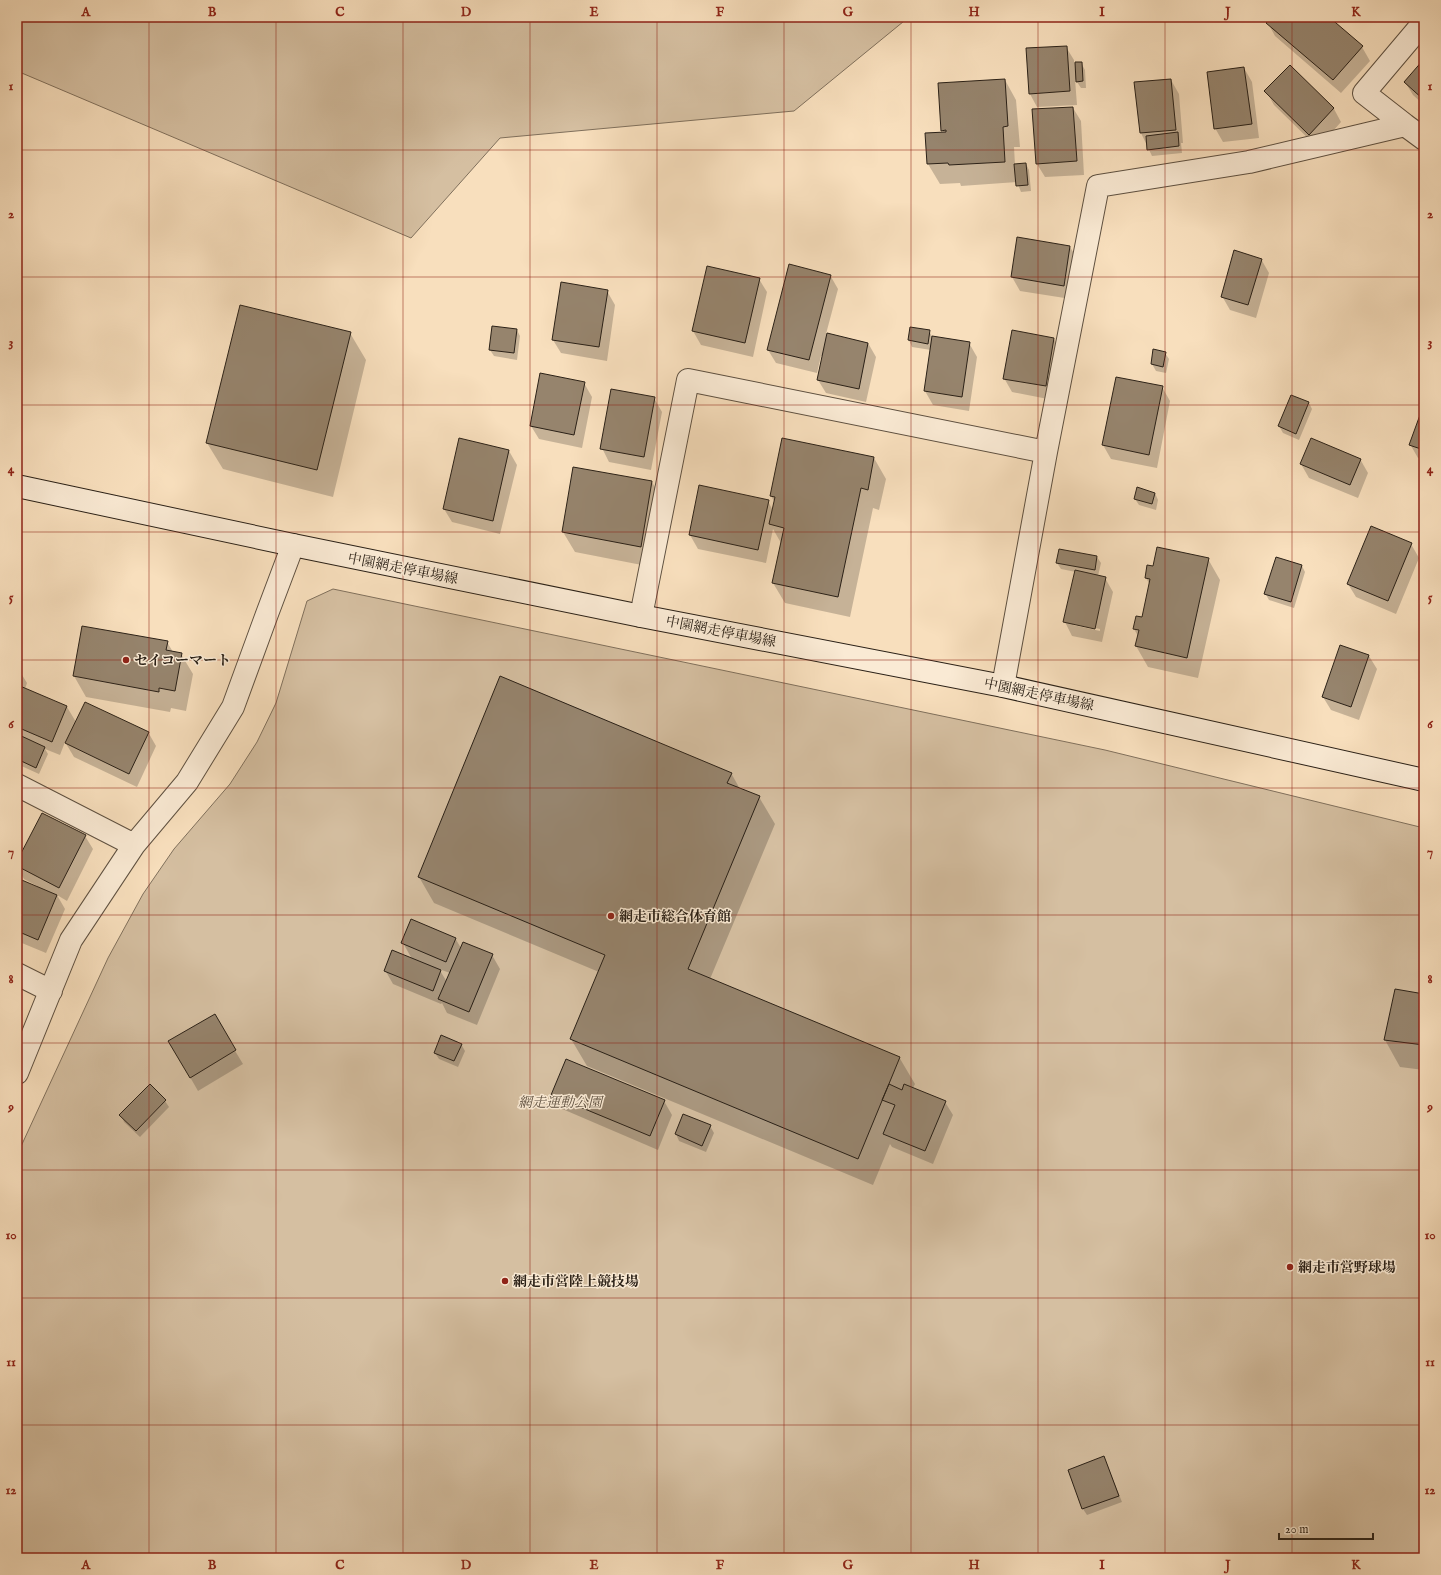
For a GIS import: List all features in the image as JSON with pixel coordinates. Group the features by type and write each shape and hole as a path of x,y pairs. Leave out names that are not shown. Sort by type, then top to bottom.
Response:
{"street":[{"path":"1424,22 1364,93 1424,139"},
{"path":"1003,686 1046,452 1098,186 1248,162 1405,125"},
{"path":"641,616 688,380 1046,452"},
{"name":"中園網走停車場線","path":"17,486 293,545 641,616 1003,686 1424,780"},
{"path":"17,1073 71,940 134,845 187,782 233,707 293,545"},
{"path":"17,785 134,845"},
{"path":"17,974 51,991"}],"green space":[{"path":"17,17 909,17 794,111 500,138 411,238 17,71"},
{"name":"網走運動公園","path":"333,589 1105,750 1424,828 1424,1558 17,1558 17,1155 108,958 143,894 174,849 230,784 257,742 276,703 307,601"}],"building":[{"path":"1271,17 1329,17 1363,46 1333,80 1266,23"},
{"path":"1067,46 1070,91 1029,94 1026,48"},
{"path":"1424,59 1424,100 1404,82"},
{"path":"1075,62 1082,62 1083,81 1076,82"},
{"path":"1290,65 1334,108 1309,135 1264,91"},
{"path":"1244,67 1252,124 1214,129 1207,72"},
{"path":"1005,79 1008,126 1003,127 1005,162 949,165 948,163 927,164 925,133 946,132 946,130 941,131 938,83"},
{"path":"1171,79 1176,130 1140,133 1134,82"},
{"path":"1073,107 1077,161 1036,164 1032,109"},
{"path":"1178,132 1179,146 1147,150 1146,136"},
{"path":"1026,163 1028,185 1016,186 1014,164"},
{"path":"1017,237 1070,246 1064,286 1011,277"},
{"path":"1234,250 1262,259 1248,305 1221,297"},
{"path":"789,264 831,275 809,360 767,350"},
{"path":"707,266 760,278 745,343 692,331"},
{"path":"561,282 608,290 599,347 552,340"},
{"path":"240,305 351,332 317,470 206,443"},
{"path":"492,326 517,329 514,353 489,350"},
{"path":"910,327 930,330 928,344 908,340"},
{"path":"1012,330 1054,338 1046,386 1003,379"},
{"path":"827,333 868,343 859,389 817,380"},
{"path":"932,336 970,342 962,397 924,391"},
{"path":"1153,349 1166,352 1163,367 1151,364"},
{"path":"540,373 585,382 574,435 530,426"},
{"path":"1116,377 1163,386 1149,455 1102,445"},
{"path":"611,389 655,397 644,457 600,449"},
{"path":"1291,395 1309,402 1296,434 1278,426"},
{"path":"1424,404 1424,450 1409,445"},
{"path":"459,438 509,450 493,521 443,509"},
{"path":"782,438 874,457 868,490 861,488 838,597 772,583 784,528 769,524 775,497 770,496"},
{"path":"1311,438 1361,459 1350,485 1300,464"},
{"path":"573,467 652,481 641,547 562,532"},
{"path":"699,485 769,500 758,550 689,535"},
{"path":"1137,487 1155,493 1152,504 1134,499"},
{"path":"1371,526 1412,543 1388,601 1347,584"},
{"path":"1157,547 1209,558 1187,658 1135,646 1139,630 1133,629 1136,616 1142,617 1150,579 1145,578 1147,565 1153,566"},
{"path":"1059,549 1097,556 1095,570 1056,563"},
{"path":"1276,557 1302,565 1291,602 1264,594"},
{"path":"1075,570 1106,577 1095,629 1063,622"},
{"path":"82,626 168,641 166,650 182,653 175,691 159,688 159,692 73,676"},
{"path":"1340,645 1369,655 1351,707 1322,697"},
{"name":"網走市総合体育館","path":"500,676 732,773 727,783 760,796 688,969 900,1057 858,1159 570,1039 605,955 418,877"},
{"path":"20,686 67,706 52,742 17,727 17,692"},
{"path":"85,702 149,732 129,774 65,743"},
{"path":"17,734 45,747 36,768 17,759"},
{"path":"42,813 86,835 59,888 17,866 17,861"},
{"path":"17,878 57,895 38,940 17,931"},
{"path":"411,919 456,938 446,962 401,943"},
{"path":"463,942 493,954 469,1012 438,999"},
{"path":"392,950 441,970 433,991 384,971"},
{"path":"1395,989 1424,994 1424,1045 1384,1040"},
{"path":"215,1014 236,1050 190,1078 168,1041"},
{"path":"441,1035 462,1044 454,1061 434,1053"},
{"path":"566,1059 665,1100 650,1136 551,1095"},
{"path":"150,1084 166,1100 136,1131 119,1115"},
{"path":"889,1084 902,1090 904,1084 946,1101 925,1151 883,1134 895,1105 882,1100"},
{"path":"683,1114 711,1125 702,1146 675,1134"},
{"path":"1104,1456 1119,1496 1082,1509 1068,1470"}],"place":[{"name":"セイコーマート","path":"126,660"},
{"name":"網走市総合体育館","path":"611,916"},
{"name":"網走市営野球場","path":"1290,1267"},
{"name":"網走市営陸上競技場","path":"505,1281"}]}
